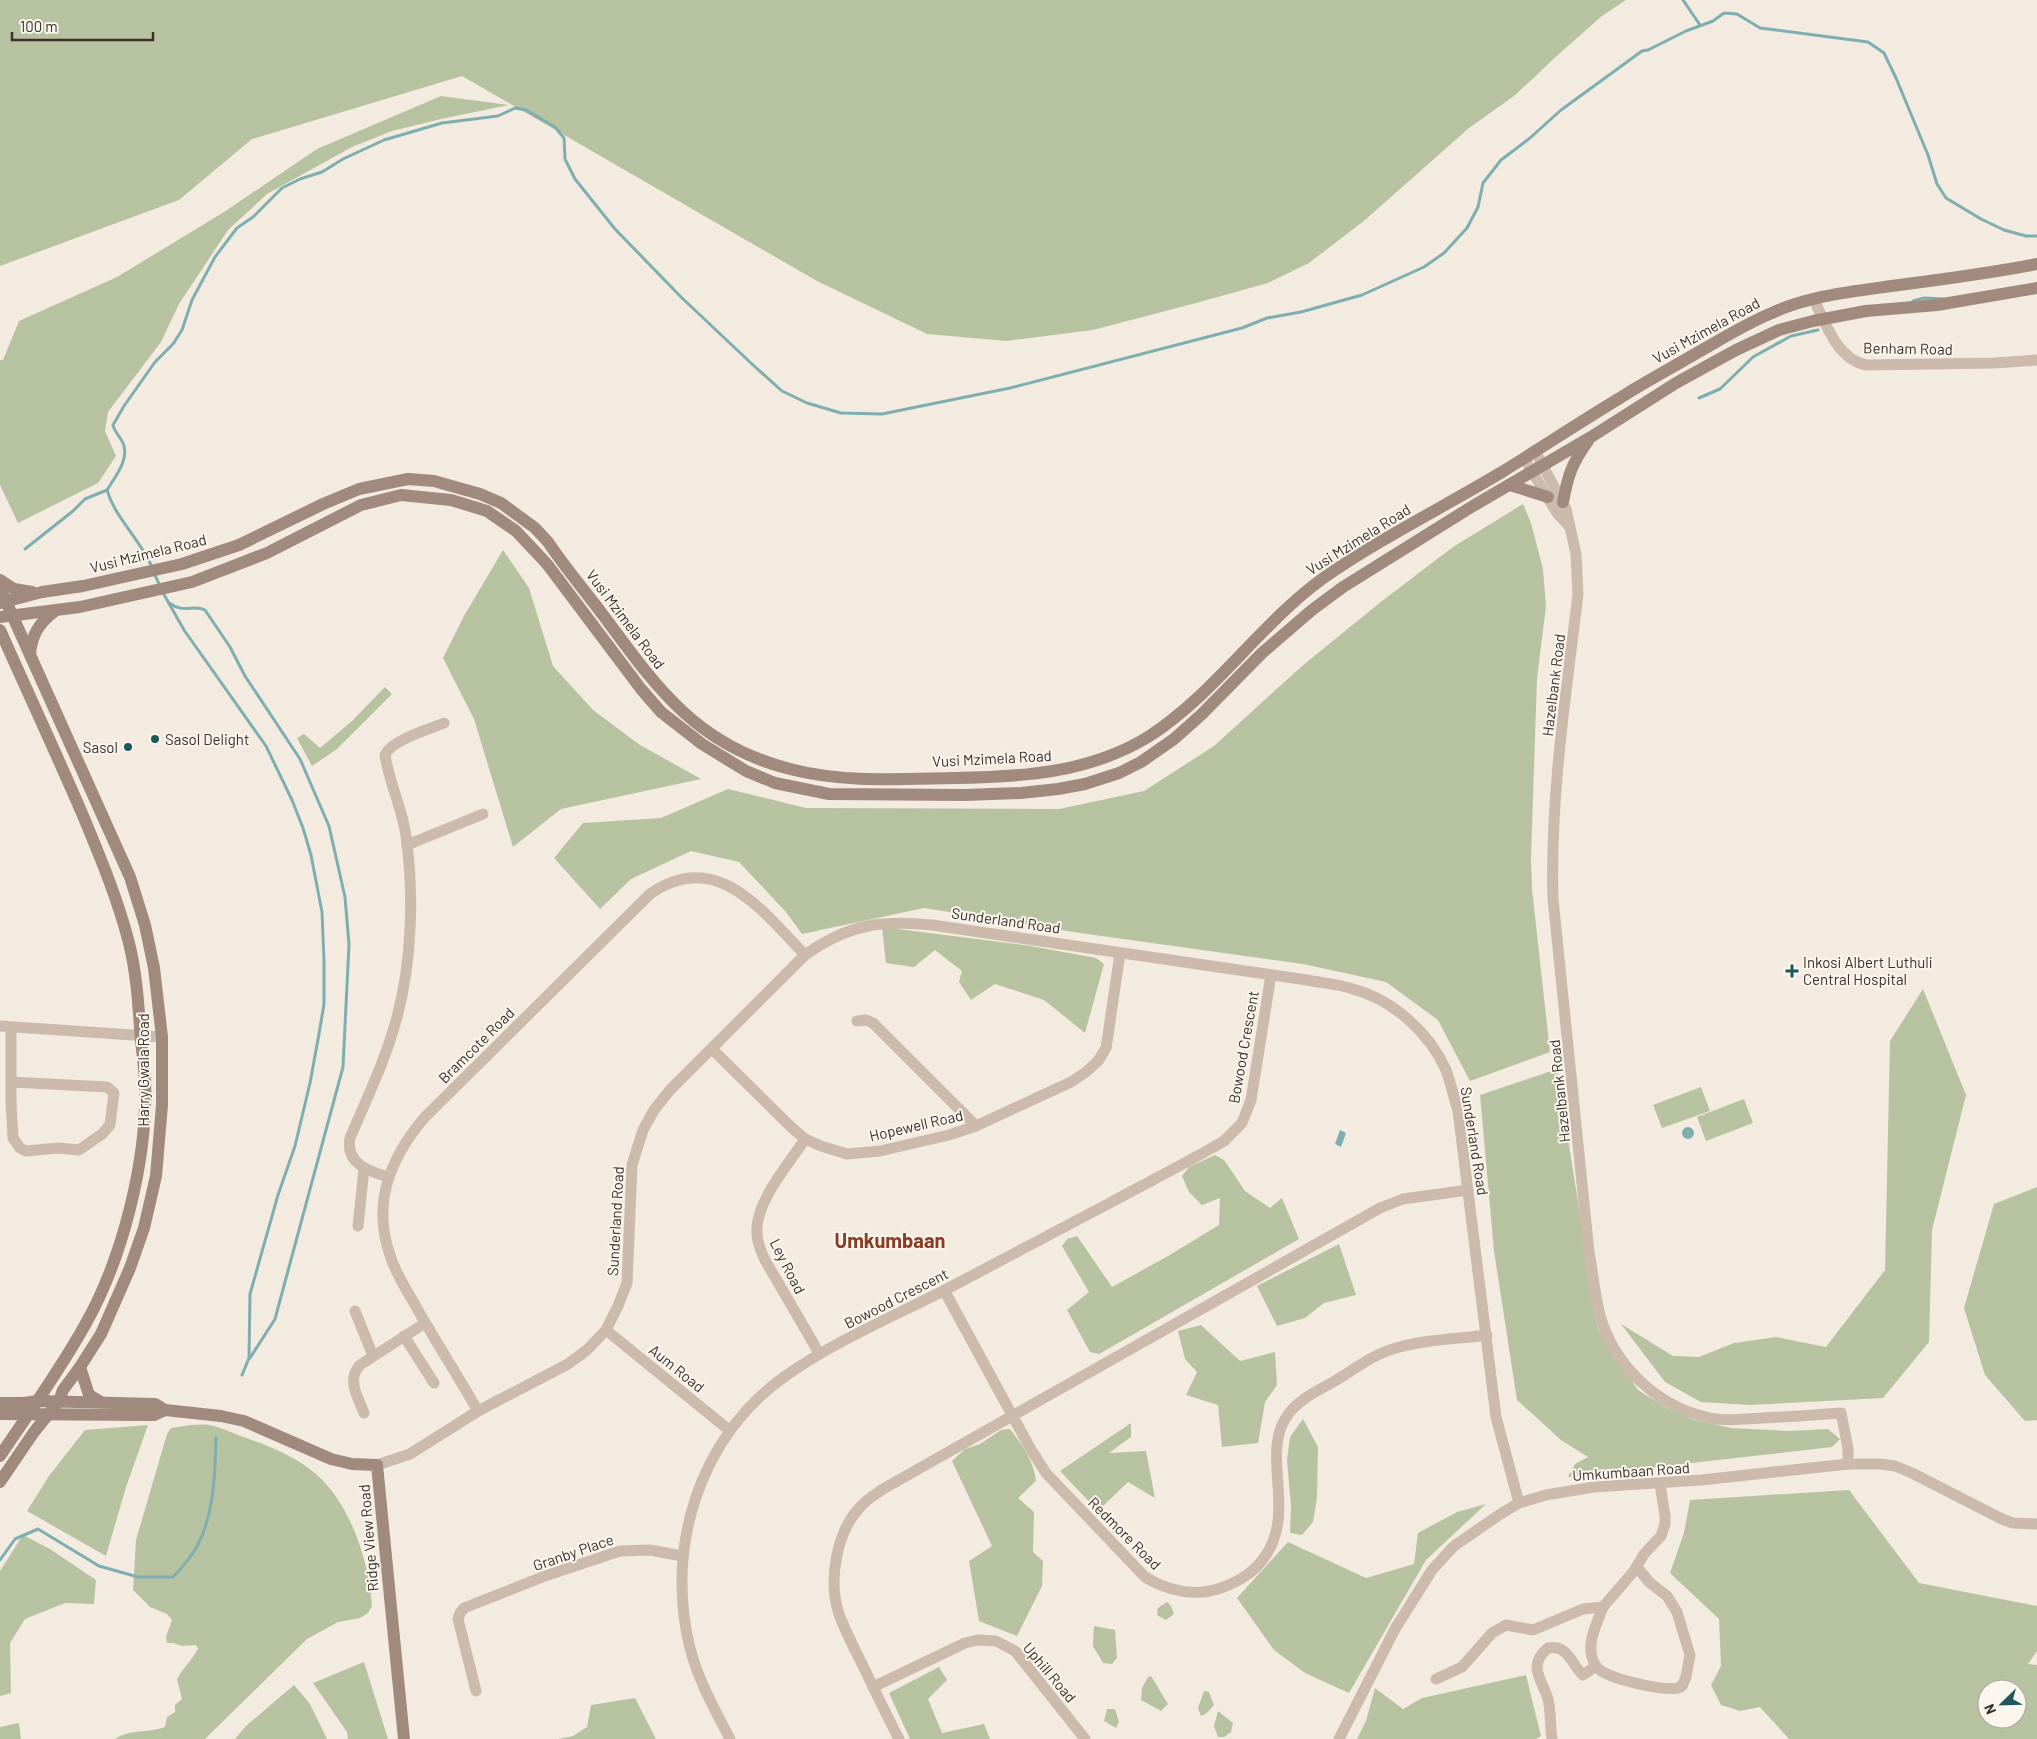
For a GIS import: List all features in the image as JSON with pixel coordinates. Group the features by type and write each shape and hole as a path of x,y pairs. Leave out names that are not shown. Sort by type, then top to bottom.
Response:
{"main road":[{"name":"Vusi Mzimela Road","path":"3,602 42,592 83,586 182,564 246,542 323,504 359,489 408,479 434,481 480,494 500,502 536,528 660,690 697,726 734,749 792,770 838,778 1018,776 1053,772 1100,760 1145,738 1198,700 1272,623 1324,578 1529,455 1623,396 1745,326 1776,310 1814,300 1865,290 1996,272 2037,264"},
{"name":"Vusi Mzimela Road","path":"6,616 55,611 192,582 267,553 361,505 401,495 452,500 487,511 516,531 547,564 641,689 661,712 702,744 746,771 775,783 829,794 1021,793 1085,784 1119,773 1141,762 1174,738 1202,714 1262,653 1312,610 1343,588 1676,383 1736,350 1779,330 1824,319 1866,311 1936,305 2037,288"},
{"path":"1563,502 1567,479 1575,460 1591,437"},
{"path":"1510,485 1548,497"},
{"path":"0,580 21,591 42,592"},
{"name":"Harry Gwala Road","path":"0,588 6,616 30,655 130,877 145,925 154,968 162,1037 162,1105 156,1176 144,1228 130,1268 101,1334 63,1390 59,1401 0,1482"},
{"path":"30,655 33,634 45,618 55,611"},
{"name":"Harry Gwala Road","path":"0,630 74,794 117,902 129,944 137,984 145,1082 142,1130 133,1195 121,1238 105,1281 86,1324 0,1456"},
{"path":"80,1367 89,1395 99,1401"},
{"name":"Ridge View Road","path":"0,1403 24,1403 38,1400 150,1404 165,1410 221,1416 244,1421 331,1459 352,1464 377,1465 404,1739"},
{"name":"Ridge View Road","path":"0,1414 154,1415 165,1410"}],"street":[{"name":"Benham Road","path":"1814,300 1840,349 1850,360 1857,363 1866,365 1995,363 2037,360"},
{"name":"Hazelbank Road","path":"1529,455 1563,502 1576,554 1578,594 1554,806 1553,899 1589,1252 1602,1320 1610,1341 1634,1376 1660,1398 1679,1408 1717,1419 1841,1413 1848,1448 1848,1464"},
{"name":"Hazelbank Road","path":"1538,468 1548,497 1568,526"},
{"path":"388,1177 364,1169 353,1157 349,1142 380,1068 393,1030 402,998 409,941 410,874 406,832 385,755 387,750 401,741 444,723"},
{"path":"407,845 483,814"},
{"name":"Bramcote Road","path":"478,1411 400,1277 387,1246 383,1209 388,1177 409,1135 425,1117 658,888 683,879 696,878 712,878 726,884 746,896 805,955"},
{"name":"Sunderland Road","path":"377,1465 410,1454 478,1411 568,1364 587,1350 606,1330 627,1283 632,1165 637,1147 654,1110 670,1090 805,955 822,944 856,928 876,923 900,922 932,925 1352,988 1398,1010 1419,1030 1436,1051 1451,1085 1458,1111 1496,1418 1520,1503"},
{"name":"Hopewell Road","path":"712,1049 805,1139 836,1152 847,1154 880,1151 949,1135 976,1126 1071,1082 1098,1061 1106,1048 1120,953"},
{"name":"Bowood Crescent","path":"730,1739 697,1670 690,1649 682,1596 682,1556 690,1513 717,1450 729,1430 771,1387 820,1353 1210,1150 1231,1135 1242,1123 1251,1100 1271,975"},
{"path":"857,1021 866,1020 873,1023 976,1126"},
{"path":"11,1082 107,1087 114,1093 110,1125 102,1134 79,1150 58,1148 26,1151 20,1148 13,1138 11,1082 6,1027 162,1037"},
{"name":"Ley Road","path":"805,1139 763,1204 756,1232 765,1260 820,1353"},
{"path":"358,1226 364,1169"},
{"path":"899,1739 839,1614 834,1593 834,1571 838,1548 849,1524 860,1507 882,1490 1380,1208 1403,1200 1468,1190"},
{"name":"Redmore Road","path":"944,1290 1030,1448 1046,1473 1145,1577 1173,1590 1188,1592 1214,1590 1236,1582 1262,1560 1270,1548 1279,1524 1280,1507 1276,1450 1279,1435 1290,1412 1329,1384 1392,1349 1487,1335"},
{"path":"355,1310 373,1356"},
{"path":"364,1413 352,1382 352,1376 360,1365 426,1323"},
{"name":"Aum Road","path":"606,1330 729,1430"},
{"path":"404,1336 434,1383"},
{"name":"Umkumbaan Road","path":"1338,1739 1394,1629 1432,1570 1454,1546 1502,1513 1520,1503 1546,1495 1594,1487 1660,1484 1848,1464 1896,1466 2002,1519 2013,1523 2037,1524"},
{"path":"1637,1567 1649,1582 1667,1596 1677,1612 1690,1650 1686,1677 1679,1688 1673,1690 1610,1675 1596,1666 1592,1660 1591,1643 1603,1607 1637,1567 1644,1554 1661,1536 1664,1529 1665,1516 1660,1484"},
{"name":"Granby Place","path":"476,1691 458,1619 464,1608 476,1602 620,1551 650,1550 682,1556"},
{"path":"1436,1679 1462,1667 1492,1633 1506,1625 1533,1630 1583,1609 1603,1607"},
{"name":"Uphill Road","path":"873,1687 965,1643 978,1640 996,1641 1015,1651 1085,1739"},
{"path":"1552,1739 1548,1700 1538,1676 1541,1656 1544,1651 1551,1647 1561,1649 1570,1657 1582,1675 1596,1666"}],"green space":[{"path":"0,0 1626,0 1602,16 1514,96 1469,128 1365,220 1309,263 1268,283 1093,330 1007,341 927,334 817,281 462,76 252,139 179,200 0,266"},
{"path":"441,96 509,105 392,131 352,147 267,194 228,230 179,304 161,342 108,412 105,431 116,456 98,483 18,523 0,485 0,360 3,360 19,321 117,277 224,212 317,149"},
{"path":"1523,504 1531,523 1543,569 1546,606 1537,678 1531,858 1532,889 1550,1052 1470,1081 1438,1020 1386,982 1303,964 1080,933 924,908 802,934 786,912 739,862 691,851 631,879 600,909 554,858 583,823 661,818 728,789 806,808 1059,809 1144,791 1214,746 1302,666 1382,601 1453,547"},
{"path":"503,550 529,588 553,666 593,710 640,745 701,779 561,809 513,847 474,719 443,658 464,616"},
{"path":"385,687 392,694 337,749 312,766 297,738 304,734 320,748 352,721"},
{"path":"882,927 1031,946 1096,958 1104,964 1085,1033 1044,1000 995,984 971,1000 959,982 962,971 935,950 914,967 886,963"},
{"path":"1923,989 1966,1095 1932,1230 1929,1342 1883,1398 1749,1405 1701,1402 1665,1382 1621,1324 1673,1356 1699,1357 1734,1343 1776,1337 1826,1347 1885,1270 1890,1041"},
{"path":"1557,1069 1598,1329 1638,1390 1667,1408 1694,1420 1731,1428 1788,1431 1828,1429 1840,1439 1832,1447 1568,1477 1575,1464 1588,1457 1561,1440 1517,1400 1494,1251 1480,1095"},
{"path":"1701,1087 1710,1111 1662,1128 1653,1105"},
{"path":"1744,1099 1753,1123 1706,1141 1697,1117"},
{"path":"1215,1155 1224,1160 1245,1191 1270,1208 1282,1198 1299,1239 1099,1354 1090,1352 1067,1310 1089,1292 1062,1246 1067,1239 1077,1236 1112,1287 1168,1256 1219,1225 1220,1198 1202,1205 1189,1192 1182,1176 1189,1167"},
{"path":"2037,1187 2037,1420 2025,1421 1985,1375 1964,1308 1994,1204"},
{"path":"1339,1244 1356,1295 1324,1303 1305,1318 1277,1326 1257,1286"},
{"path":"1201,1325 1240,1361 1275,1352 1277,1385 1265,1402 1258,1443 1222,1447 1218,1405 1186,1395 1197,1372 1185,1359 1178,1331"},
{"path":"1303,1419 1318,1447 1317,1498 1313,1522 1302,1535 1290,1533 1291,1507 1287,1460 1290,1437"},
{"path":"1131,1423 1131,1437 1109,1453 1146,1451 1155,1498 1128,1482 1098,1511 1060,1471"},
{"path":"148,1425 126,1487 106,1556 27,1511 49,1476 85,1430"},
{"path":"190,1425 214,1426 224,1429 293,1458 317,1475 329,1487 349,1518 367,1571 372,1606 368,1613 360,1618 338,1622 307,1639 205,1739 115,1739 133,1732 165,1727 167,1717 175,1712 175,1705 182,1699 177,1679 198,1649 196,1645 182,1646 167,1643 166,1637 172,1620 167,1614 150,1607 133,1590 136,1540 167,1434 171,1428"},
{"path":"1010,1429 1027,1454 1035,1474 1036,1481 1018,1498 1034,1512 1033,1552 1043,1561 1042,1586 1017,1636 979,1621 969,1561 992,1546 952,1461 965,1449 980,1444 1001,1430"},
{"path":"1849,1490 1919,1583 2037,1606 2037,1651 2028,1664 2037,1665 2037,1739 1789,1739 1760,1707 1740,1711 1721,1705 1711,1685 1721,1666 1719,1619 1670,1573 1684,1533 1690,1500"},
{"path":"1486,1504 1426,1560 1349,1693 1305,1673 1274,1650 1237,1598 1288,1542 1366,1578 1414,1564 1418,1533 1457,1512"},
{"path":"23,1535 50,1549 96,1580 94,1604 65,1603 25,1619 10,1643 11,1693 0,1696 0,1571"},
{"path":"1167,1602 1174,1614 1166,1620 1157,1615 1158,1608"},
{"path":"1094,1626 1115,1630 1117,1658 1112,1664 1103,1663 1093,1646"},
{"path":"364,1662 388,1739 348,1739 347,1732 313,1683"},
{"path":"939,1667 947,1680 928,1699 942,1733 984,1724 990,1739 910,1739 889,1693"},
{"path":"1526,1675 1541,1736 1536,1739 1357,1739 1366,1721 1375,1688 1403,1709 1422,1698"},
{"path":"1151,1676 1168,1704 1161,1711 1141,1700 1142,1688 1148,1677"},
{"path":"294,1685 310,1704 327,1739 235,1739 246,1726"},
{"path":"1204,1691 1209,1692 1214,1705 1207,1713 1201,1716 1198,1708"},
{"path":"635,1698 656,1739 558,1739 573,1736 587,1727 591,1705"},
{"path":"1107,1709 1115,1709 1119,1722 1116,1728 1104,1721"},
{"path":"1218,1711 1233,1723 1231,1732 1224,1737 1218,1737 1214,1726"},
{"path":"19,1723 21,1739 0,1739 0,1727"}],"water":[{"path":"1690,1127 1693,1128 1693,1138 1686,1139 1683,1138 1682,1131 1683,1128"},
{"path":"1340,1130 1346,1133 1341,1147 1335,1144"}],"waterway":[{"path":"1683,0 1700,25"},
{"path":"152,567 116,510 107,490 121,468 125,455 123,443 113,425 155,362 173,344 182,330 192,300 215,257 237,228 253,217 282,188 300,179 322,172 343,159 384,140 442,123 498,116 515,108 526,110 555,127 564,138 565,159 575,179 615,229 681,297 753,365 782,391 807,403 841,413 882,414 1010,388 1242,328 1267,318 1301,312 1362,295 1424,267 1444,253 1467,228 1478,207 1483,183 1501,160 1530,138 1561,110 1642,51 1713,21 1724,13 1737,14 1760,28 1868,42 1884,53 1928,155 1937,184 1946,198 2004,230 2026,236 2037,236"},
{"path":"1913,301 1924,298 1944,299"},
{"path":"1699,398 1720,389 1753,357 1791,336 1818,330"},
{"path":"25,549 73,511 85,499 107,490"},
{"path":"154,573 160,586"},
{"path":"162,591 184,630 266,746 303,828 311,855 322,912 324,1004 319,1034 295,1146 278,1195 250,1294 249,1358 242,1375"},
{"path":"169,603 179,608 201,608 205,610 230,647 245,676 300,759 329,826 345,897 349,944 343,1067 275,1319 250,1358"},
{"path":"0,1560 15,1539 38,1529 99,1566 138,1577 173,1577 198,1545 209,1516 214,1484 216,1438"}],"place":[{"name":"Sasol Delight","path":"155,739"},
{"name":"Sasol","path":"128,747"},
{"name":"Inkosi Albert Luthuli Central Hospital","path":"1792,971"}],"district":[{"name":"Umkumbaan","path":"890,1240"}]}
